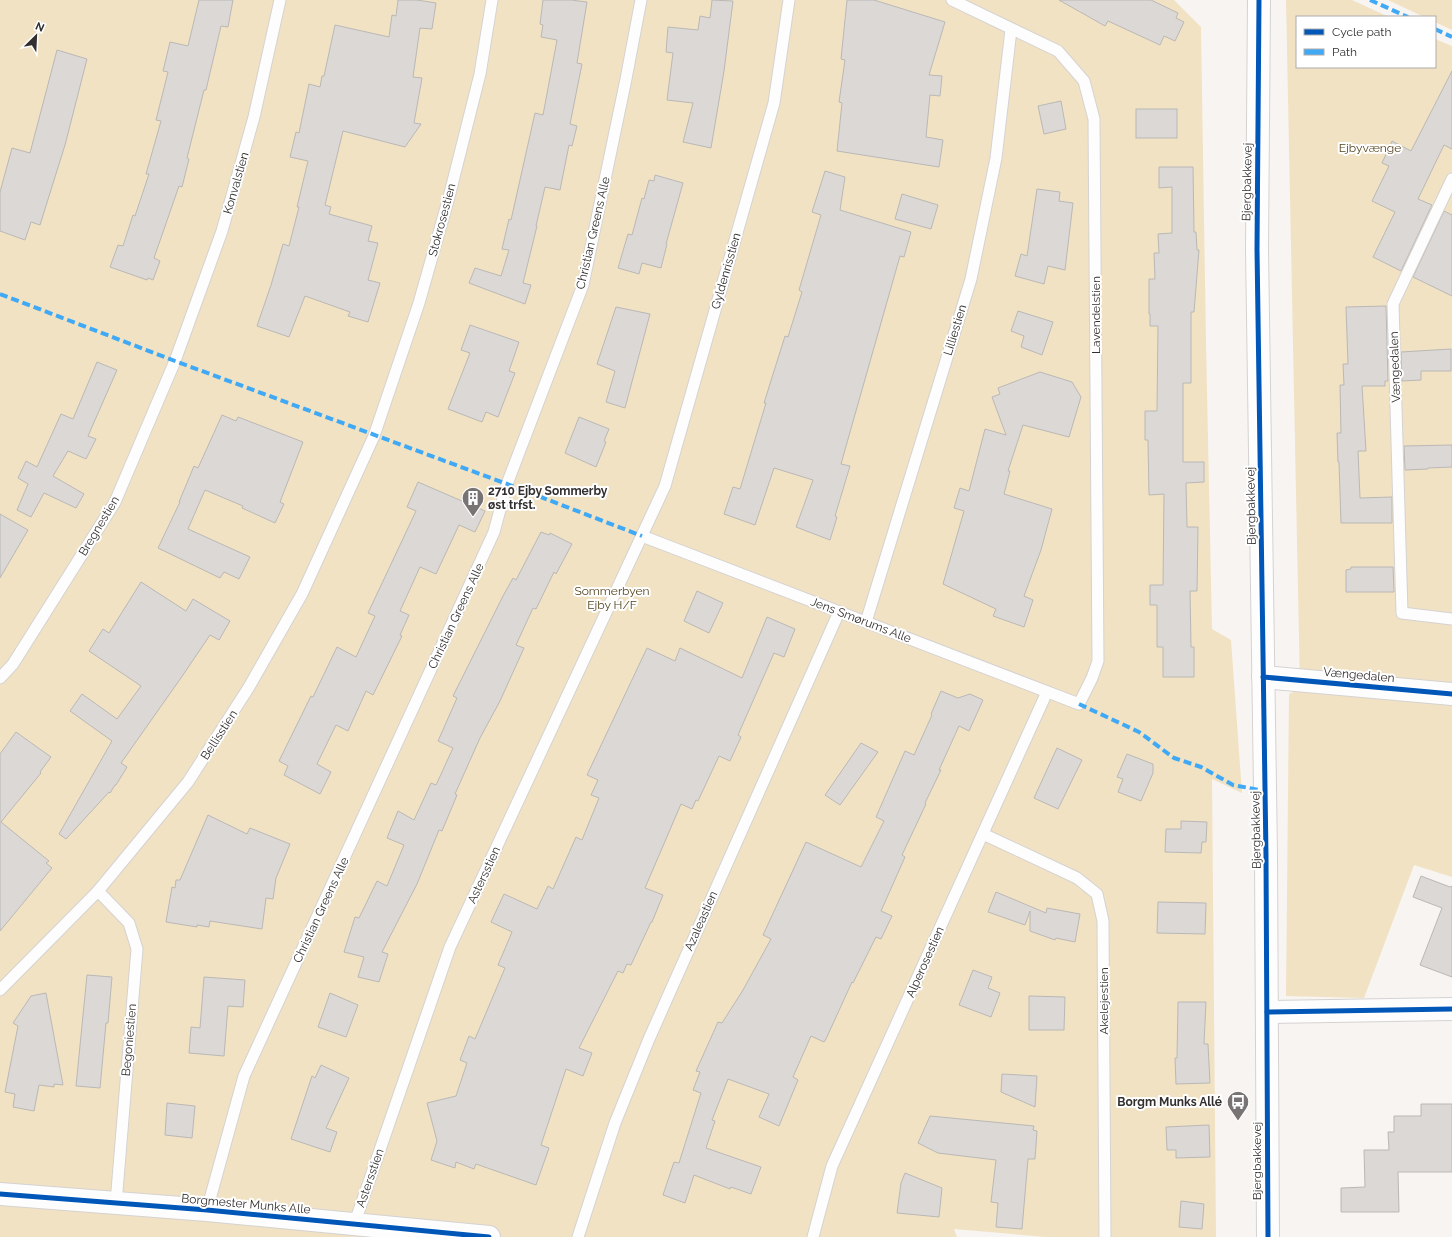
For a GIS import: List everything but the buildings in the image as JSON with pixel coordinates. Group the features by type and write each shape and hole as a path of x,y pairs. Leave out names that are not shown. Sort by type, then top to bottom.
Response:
{"street":[{"name":"Bjergbakkevej","path":"1259,0 1256,249 1266,856 1268,1237"},
{"name":"Vængedalen","path":"1263,677 1452,694"},
{"path":"1267,1012 1452,1009"},
{"name":"Borgmester Munks Alle","path":"0,1194 206,1210 489,1237"}],"lane":[{"name":"Konvalstien","path":"175,361 222,231 254,117 280,0"},
{"name":"Stokrosestien","path":"374,436 419,303 449,196 480,74 492,0"},
{"name":"Christian Greens Alle","path":"206,1210 244,1076 494,532 507,484 583,286 641,0"},
{"name":"Gyldenrisstien","path":"642,536 665,486 774,103 790,0"},
{"name":"Lavendelstien","path":"952,0 1011,30 1058,51 1084,81 1094,119 1098,661 1092,678 1079,704"},
{"name":"Lilliestien","path":"866,622 971,279 996,158 1011,30"},
{"name":"Vængedalen","path":"1452,179 1393,304 1402,614 1452,619"},
{"name":"Bregnestien","path":"0,678 13,664 115,502 175,361"},
{"name":"Bellisstien","path":"0,990 98,891 188,782 249,687 302,594 374,436"},
{"name":"Jens Smørums Alle","path":"642,536 1079,704"},
{"name":"Astersstien","path":"354,1225 450,947 642,536"},
{"name":"Azaleastien","path":"578,1237 615,1123 648,1039 839,612"},
{"name":"Alperosestien","path":"813,1237 832,1166 1047,692"},
{"name":"Akelejestien","path":"983,834 1077,878 1096,894 1103,921 1106,1237"},
{"name":"Begoniestien","path":"98,891 129,923 137,949 116,1203"}],"green space":[{"name":"Sommerbyen Ejby H/F","path":"0,0 1174,0 1201,27 1212,629 1231,640 1242,793 1212,779 1216,1237 1046,1237 954,1229 957,1237 0,1237"},
{"name":"Ejbyvænge","path":"1286,0 1352,0 1387,16 1296,16 1296,68 1436,68 1436,39 1452,46 1452,877 1414,865 1364,998 1286,996 1289,694 1300,689"},
{"path":"1388,0 1452,0 1452,30 1436,22 1436,16 1422,16"}],"marked path":[{"path":"1370,0 1406,16"},
{"path":"1436,29 1452,37"},
{"path":"0,294 642,536"},
{"path":"1079,704 1139,732 1174,758 1201,767 1233,785 1265,791"}],"cycle path":[{"path":"1259,0 1257,249 1266,856 1268,1237"},
{"path":"1263,677 1452,694"},
{"path":"1267,1012 1452,1009"},
{"path":"0,1194 207,1210 489,1237"}],"place":[{"name":"2710 Ejby Sommerby øst trfst.","path":"473,518"},
{"name":"Borgm Munks Allé","path":"1238,1122"}]}
